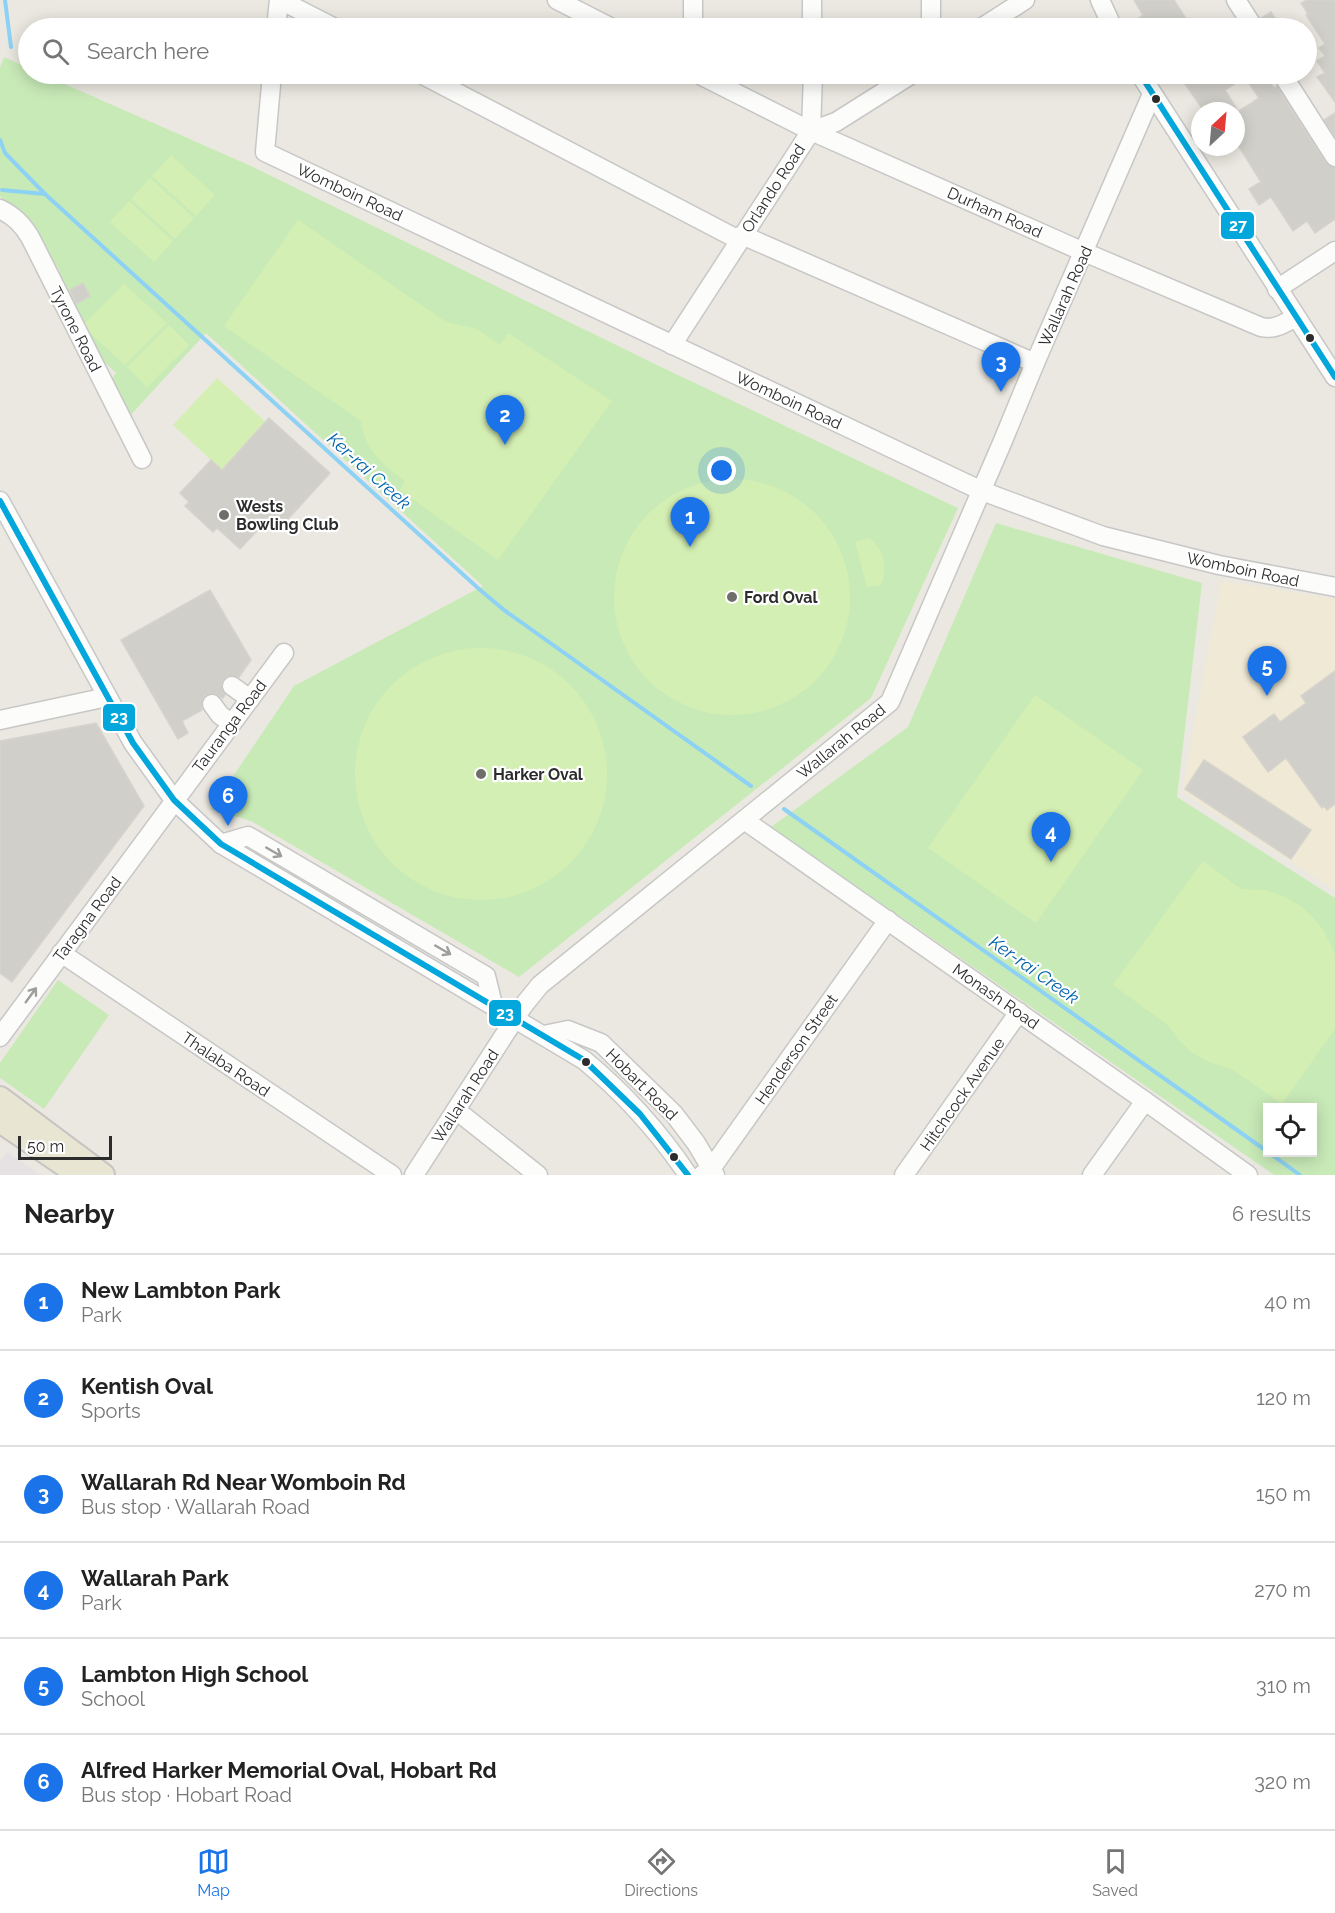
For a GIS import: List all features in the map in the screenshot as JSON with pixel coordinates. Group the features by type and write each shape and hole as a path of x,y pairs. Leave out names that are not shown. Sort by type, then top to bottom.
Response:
{"main road":[{"path":"2,1108 79,1175"},
{"path":"2,1108 103,1175"}],"street":[{"path":"277,18 279,0 314,18"},
{"path":"557,0 575,5 596,18"},
{"path":"693,0 693,18"},
{"path":"812,0 812,18"},
{"path":"931,0 931,18"},
{"path":"997,18 1025,0"},
{"path":"1100,0 1108,18"},
{"path":"1236,0 1248,18"},
{"name":"Womboin Road","path":"271,84 265,152 672,345 982,491 1103,536 1219,565 1335,587"},
{"path":"441,84 741,237 1035,363"},
{"name":"Durham Road","path":"718,84 811,130 1084,252 1261,327 1270,329 1280,327 1296,317"},
{"path":"811,130 813,84"},
{"name":"Orlando Road","path":"672,345 811,130 836,122 896,84"},
{"path":"1146,84 1335,377"},
{"path":"1288,84 1335,157"},
{"name":"Wallarah Road","path":"414,1175 515,1018 545,980 890,702 1152,94"},
{"name":"Tyrone Road","path":"0,209 22,224 30,237 142,459"},
{"path":"1277,289 1335,251"},
{"name":"Hobart Road","path":"0,501 133,742 174,800 221,844 584,1060 616,1088 661,1138 688,1175"},
{"name":"Tauranga Road","path":"174,800 285,653"},
{"path":"232,686 250,699"},
{"path":"0,720 107,697"},
{"path":"212,704 220,715 231,723"},
{"name":"Taragna Road","path":"0,1037 174,800"},
{"name":"Monash Road","path":"744,820 1248,1175"},
{"name":"Henderson Street","path":"709,1173 888,920"},
{"name":"Thalaba Road","path":"61,953 392,1175"},
{"name":"Hitchcock Avenue","path":"904,1175 1019,1012"},
{"name":"Hobart Road","path":"544,1035 568,1030 601,1043 674,1114 696,1143 709,1173"},
{"path":"1092,1175 1145,1101"},
{"path":"456,1110 538,1175"}],"shaded area":[{"path":"1221,581 1335,599 1335,890 1182,792"},
{"path":"7,1152 41,1175 0,1175 0,1162"}],"green space":[{"path":"4,57 18,63 18,84 65,84 251,166 659,366 958,508 871,698 519,977 251,821 211,809 294,686 483,586 206,333 128,418 107,386 116,373 78,337 53,276 60,272 42,240 34,244 0,196 0,67"},
{"path":"171,155 215,195 196,216 152,176"},
{"path":"150,178 194,218 175,239 131,199"},
{"path":"129,201 173,241 154,262 110,222"},
{"path":"298,220 446,322 477,329 500,345 508,333 612,401 498,560 400,490 405,481 376,456 366,440 361,421 224,326"},
{"path":"124,284 167,323 125,365 82,326"},
{"path":"169,325 189,345 147,387 127,367"},
{"path":"217,378 266,422 222,470 173,425"},
{"name":"Ford Oval","path":"732,479 777,488 807,506 823,522 841,552 850,597 841,642 823,672 807,688 777,706 732,715 687,706 657,688 641,672 623,642 614,597 623,552 641,522 657,506 687,488"},
{"path":"996,523 1202,583 1177,797 1335,898 1335,1175 1274,1175 771,827 908,727"},
{"path":"870,538 879,548 884,572 881,585 867,587 855,542"},
{"name":"Harker Oval","path":"469,648 493,648 518,653 541,662 561,676 579,694 593,714 602,737 607,774 605,799 593,834 579,854 561,872 541,886 518,895 493,900 469,900 444,895 421,886 401,872 383,854 369,834 360,811 355,786 355,762 360,737 369,714 383,694 401,676 421,662 444,653"},
{"path":"1035,695 1143,770 1036,923 928,848"},
{"path":"1203,861 1241,889 1266,890 1299,905 1324,931 1335,954 1335,1029 1281,1103 1232,1069 1209,1062 1193,1053 1168,1025 1113,985"},
{"path":"58,980 109,1015 44,1109 0,1078 0,1063"}],"building":[{"path":"1134,0 1174,0 1186,18 1139,18 1143,15"},
{"path":"1307,0 1335,0 1335,102 1317,77 1325,73 1317,61 1325,56 1319,48 1325,44 1317,32 1317,18 1308,18 1301,3"},
{"path":"1271,12 1275,18 1261,18"},
{"path":"1185,84 1234,84 1225,90 1232,102 1198,102"},
{"path":"1249,84 1271,84 1274,88 1277,87 1326,163 1335,168 1335,219 1315,233 1307,221 1293,231 1271,197 1259,205 1249,189 1261,182 1245,156 1245,107 1259,98"},
{"path":"1335,113 1335,136 1324,120"},
{"path":"83,283 90,296 76,304 70,290"},
{"path":"269,418 330,473 279,529 268,519 240,549 217,528 213,532 185,506 189,502 180,493 211,460 222,470"},
{"path":"210,590 251,660 239,677 228,676 223,680 221,685 225,695 223,698 211,693 205,695 202,700 202,710 182,721 188,733 178,739 121,640"},
{"path":"1335,671 1335,804 1327,810 1324,806 1322,808 1286,758 1268,772 1243,737 1274,714 1280,722 1306,703 1301,696"},
{"path":"96,723 144,806 12,982 0,973 0,741"},
{"path":"1204,760 1311,830 1291,859 1185,789"}],"waterway":[{"name":"Ker-rai Creek","path":"5,0 11,47"},
{"name":"Ker-rai Creek","path":"0,140 5,153 45,194 479,589 504,610 751,786"},
{"path":"2,190 45,194"},
{"name":"Ker-rai Creek","path":"784,809 1263,1148"},
{"name":"Ker-rai Creek","path":"1275,1157 1300,1175"}],"transit line":[{"name":"27","path":"1146,84 1335,377"},
{"name":"23","path":"0,501 133,743 174,800 221,844 584,1060 640,1114 688,1175"}],"place":[{"name":"Wallarah Rd Near Womboin Rd","path":"1001,392"},
{"name":"Kentish Oval","path":"505,445"},
{"name":"Wests Bowling Club","path":"224,515"},
{"name":"New Lambton Park","path":"690,547"},
{"name":"Ford Oval","path":"732,597"},
{"name":"Lambton High School","path":"1267,696"},
{"name":"Harker Oval","path":"481,774"},
{"name":"Alfred Harker Memorial Oval, Hobart Rd","path":"228,826"},
{"name":"Wallarah Park","path":"1051,862"}]}
